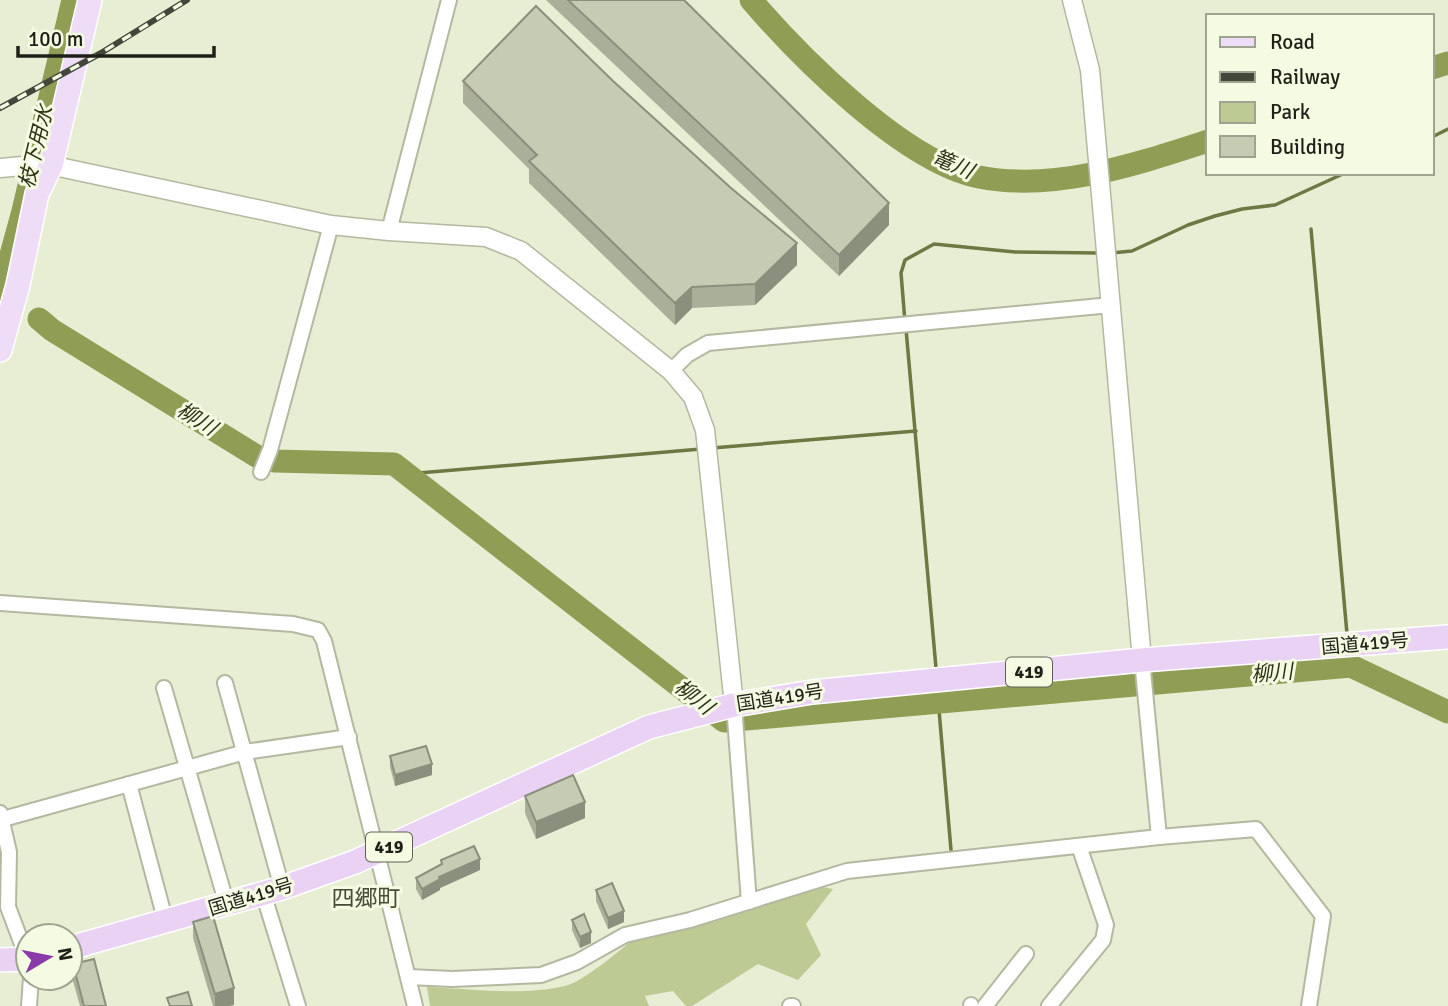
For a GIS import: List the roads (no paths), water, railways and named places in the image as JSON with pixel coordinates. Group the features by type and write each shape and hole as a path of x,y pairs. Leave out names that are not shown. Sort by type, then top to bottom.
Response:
{"highway":[{"name":"国道419号","path":"84,944 273,891 377,853 638,732 697,715 731,711 812,692 1143,666 1448,637"}],"main road":[{"path":"0,350 18,285 37,194 48,164 90,0"}],"street":[{"path":"389,231 449,0"},
{"path":"1072,0 1090,70 1159,837"},
{"path":"2,167 48,164 331,225 486,237 521,251 671,371 693,397 705,430 748,902"},
{"path":"261,472 270,451 331,225"},
{"path":"671,371 687,355 708,343 1111,305"},
{"path":"0,603 162,614 313,627 318,630 324,641 349,737 415,1006"},
{"path":"225,683 245,752 298,1006"},
{"path":"164,688 228,905"},
{"path":"14,923 8,907 9,852 1,816 245,752 349,737"},
{"path":"129,784 166,923"},
{"path":"409,977 452,979 541,975 577,962 625,936 690,920 847,871 1256,829 1324,916 1309,1006"},
{"path":"1049,1006 1103,940 1106,925 1079,846"},
{"path":"976,1006 1026,954"}],"waterway":[{"name":"枝下用水","path":"0,295 23,211 73,0"},
{"name":"篭川","path":"751,0 825,77 887,129 919,151 950,167 979,177 1008,181 1066,178 1124,166 1206,142"},
{"name":"篭川","path":"1434,67 1448,63"},
{"path":"1434,136 1448,129"},
{"path":"1111,253 1132,251 1188,225 1215,216 1275,205 1341,175"},
{"path":"1311,229 1347,634"},
{"path":"905,322 901,273 905,260 934,244 1015,252 1099,253"},
{"name":"柳川","path":"39,319 52,330 258,457 275,461 394,464 724,721 1351,666 1448,712"},
{"path":"906,329 936,668"},
{"path":"712,448 916,431"},
{"path":"407,474 701,449"},
{"path":"939,710 951,850"}],"railway":[{"path":"0,108 101,53 187,0"}],"district":[{"name":"四郷町","path":"366,898"}]}
